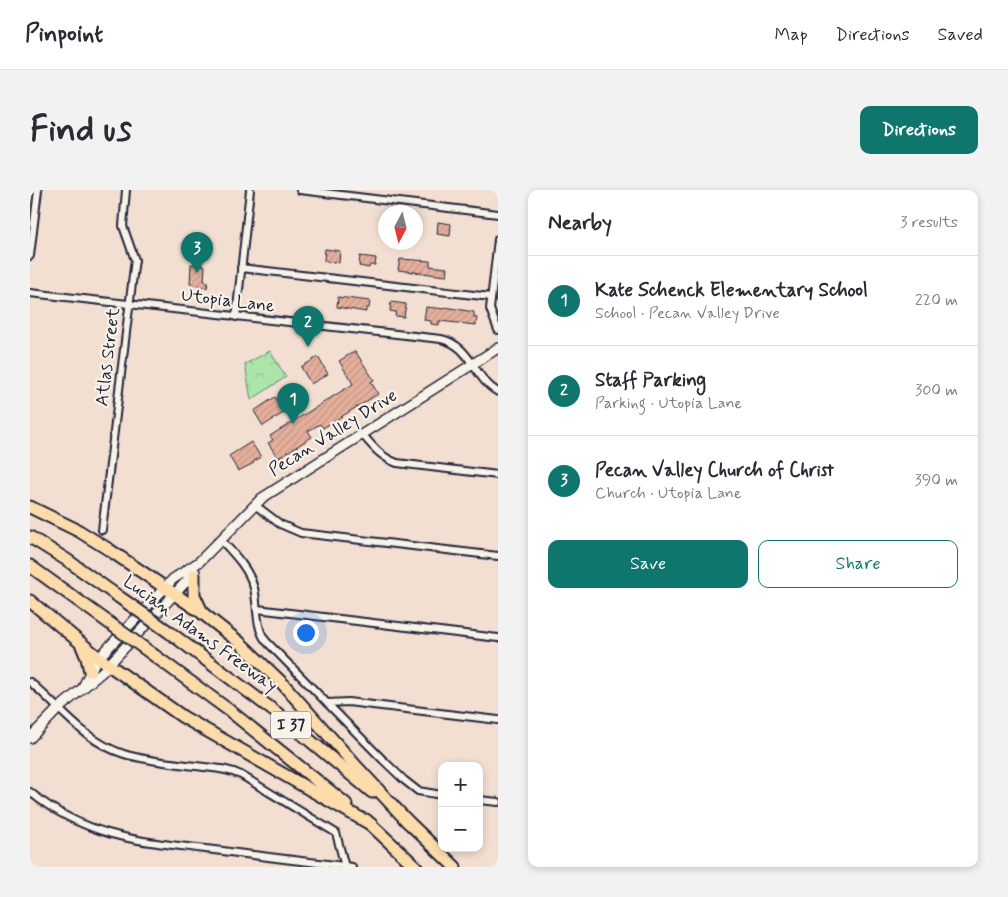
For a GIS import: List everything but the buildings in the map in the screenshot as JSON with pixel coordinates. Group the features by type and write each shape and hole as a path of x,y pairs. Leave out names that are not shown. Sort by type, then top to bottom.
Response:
{"highway":[{"path":"30,506 79,531 166,587 239,642 283,684 409,823"},
{"name":"Lucian Adams Freeway","path":"30,537 119,596 278,714 409,823 455,867"},
{"name":"I 37","path":"30,566 250,726 372,825 416,867"},
{"path":"194,575 194,595 201,612"},
{"path":"30,601 103,662 182,717 372,825"},
{"path":"80,642 90,671"}],"main road":[{"name":"Pecan Valley Drive","path":"30,738 58,708 84,686 173,579 199,562 271,491 498,348"},
{"name":"Pecan Valley Drive","path":"84,686 90,671 103,662 176,594 194,575 199,562"}],"street":[{"path":"30,256 38,190"},
{"name":"Atlas Street","path":"102,530 134,260 123,226 126,190"},
{"path":"236,317 250,190"},
{"path":"300,190 498,214"},
{"path":"498,240 491,297 491,314 498,330"},
{"path":"242,268 491,297"},
{"name":"Utopia Lane","path":"30,293 441,340 454,343 459,347 486,384 498,392"},
{"path":"362,434 384,458 397,463 498,475"},
{"path":"255,505 280,524 301,533 498,556"},
{"path":"222,541 237,557 248,573 253,586 263,637 382,760 418,791 438,794"},
{"path":"257,609 498,638"},
{"path":"30,682 85,733 105,746 123,754 163,762 232,771 332,830 338,838 347,867 133,840 106,833 71,820 50,808 30,792"},
{"path":"326,703 348,702 498,720"},
{"path":"483,800 498,802"}],"green space":[{"path":"270,351 286,377 251,400 245,364"}],"place":[{"name":"Pecan Valley Church of Christ","path":"197,273"},
{"name":"Staff Parking","path":"308,347"},
{"name":"Kate Schenck Elementary School","path":"293,424"}]}
